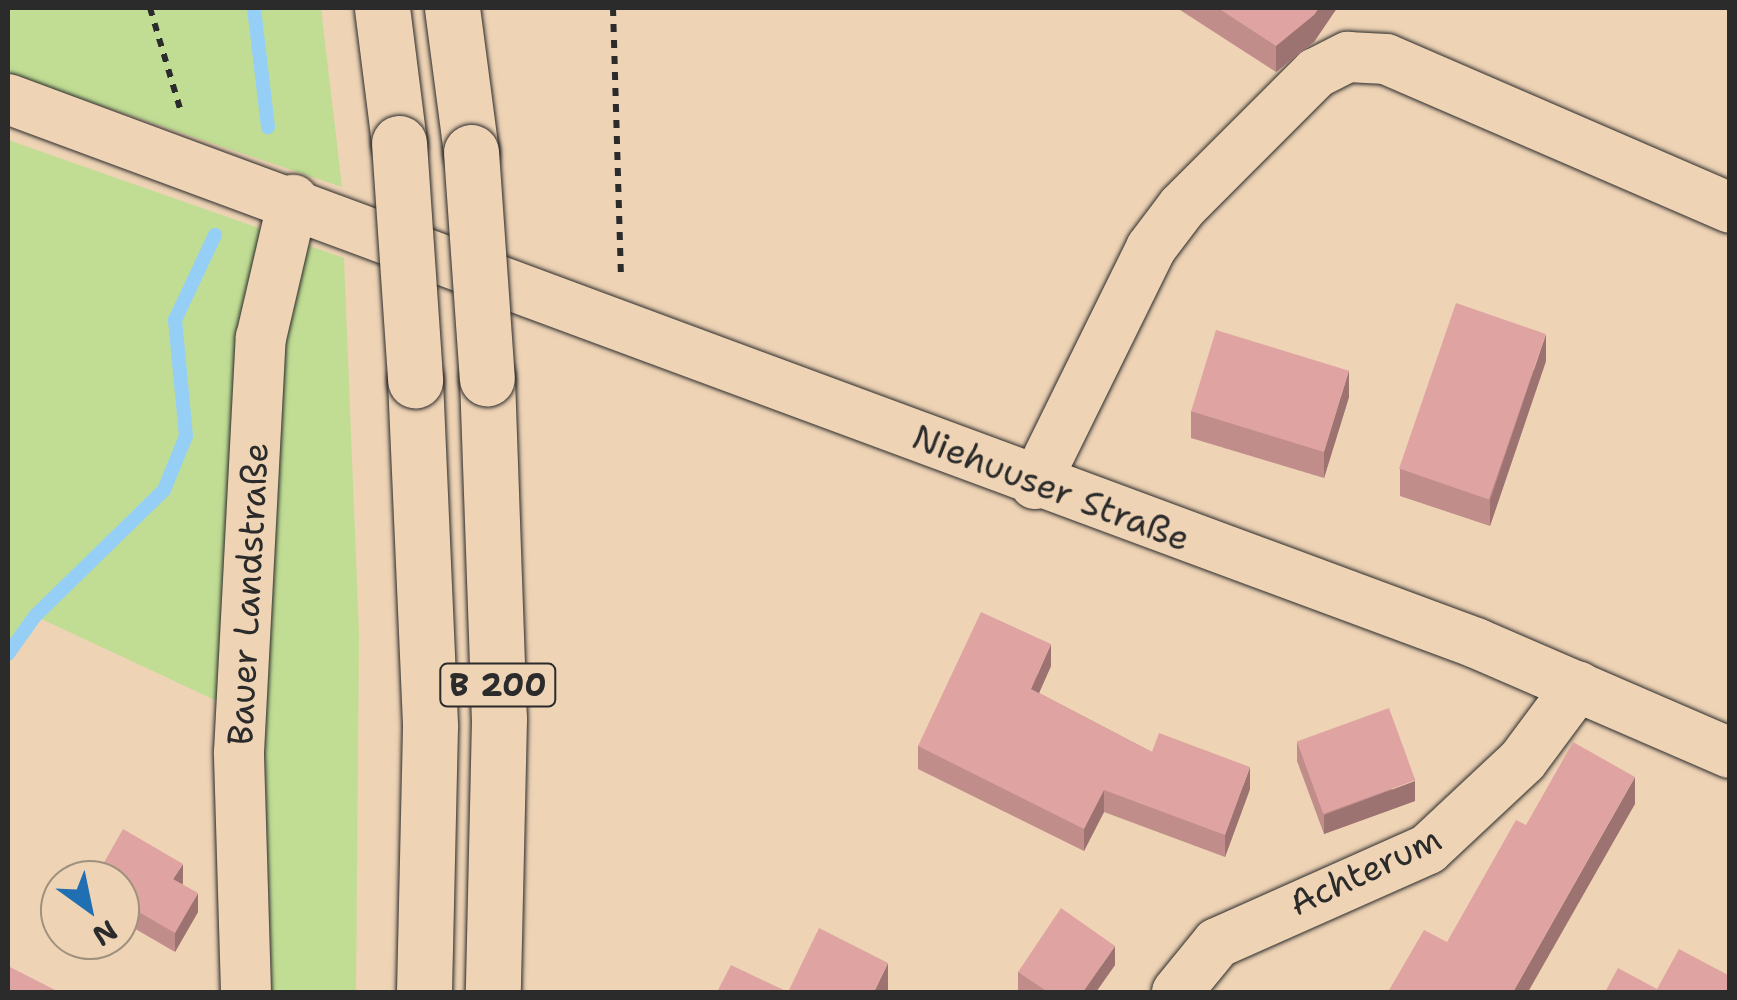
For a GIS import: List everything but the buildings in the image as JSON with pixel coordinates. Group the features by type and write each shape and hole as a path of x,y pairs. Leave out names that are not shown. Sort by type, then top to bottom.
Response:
{"highway":[{"name":"B 200","path":"382,8 399,143 415,380 430,727 424,992"},
{"name":"B 200","path":"452,8 472,152 487,378 499,719 493,992"}],"street":[{"path":"1034,484 1151,248 1182,207 1316,73 1348,56 1386,59 1727,207"},
{"path":"8,99 293,200"},
{"name":"Niehuuser Straße","path":"293,200 623,323 1034,484 1578,686 1730,753"},
{"name":"Bauer Landstraße","path":"246,992 239,752 261,338 293,200"},
{"name":"Achterum","path":"1178,992 1216,944 1428,849 1522,760 1578,686"}],"path":[{"path":"150,8 197,166"},
{"path":"613,8 623,323"}],"green space":[{"path":"8,8 321,8 342,187 8,74"},
{"path":"8,140 344,258 359,634 356,992 272,992 264,723 35,616 8,654"}],"waterway":[{"path":"254,8 268,127"},
{"path":"8,654 35,616 164,490 186,436 175,320 215,235"}]}
